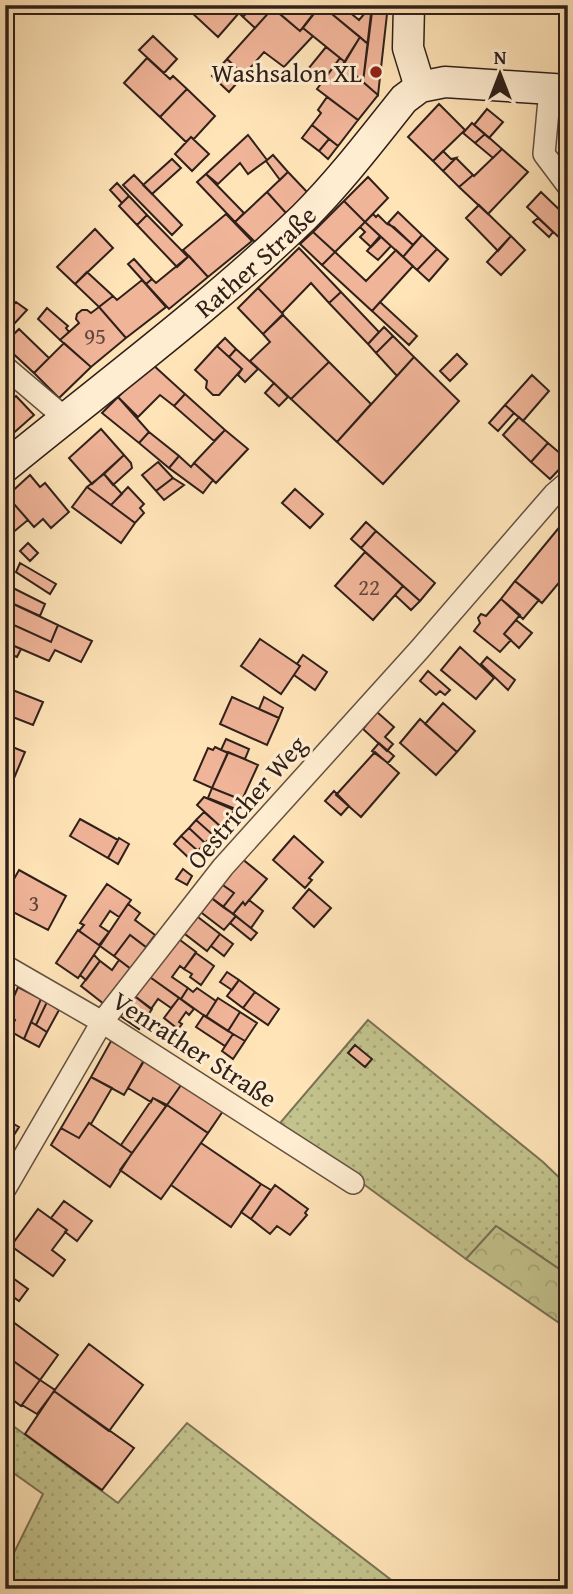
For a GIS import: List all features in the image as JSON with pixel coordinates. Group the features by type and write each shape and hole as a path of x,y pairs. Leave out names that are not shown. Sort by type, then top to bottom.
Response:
{"main road":[{"path":"409,5 408,48 420,87 445,82 559,89"},
{"name":"Rather Straße","path":"5,467 228,286 304,217 404,99 420,87"}],"street":[{"path":"559,89 544,153 568,186"},
{"path":"5,367 65,418"},
{"name":"Oestricher Weg","path":"5,1189 102,1023 223,867 419,650 554,494 568,482"},
{"name":"Venrather Straße","path":"5,966 102,1023 353,1183"}],"green space":[{"path":"368,1020 543,1162 568,1186 568,1275 496,1226 466,1259 280,1123"},
{"path":"496,1226 568,1275 568,1329 466,1259"},
{"path":"5,1420 118,1503 187,1423 403,1589 5,1589 5,1571 43,1494 5,1467"}],"building":[{"path":"197,5 231,5 239,13 218,37 191,12"},
{"path":"231,5 253,5 243,17"},
{"path":"253,5 269,5 273,8 255,28 243,17"},
{"path":"269,5 320,5 300,31"},
{"path":"321,5 360,37 345,62 303,28"},
{"path":"321,5 341,5 359,20 365,13 372,12 368,44"},
{"path":"372,5 388,5 378,95 363,82"},
{"path":"273,8 300,31 303,28 313,36 284,67 264,52 244,75 227,59"},
{"path":"153,36 177,59 164,73 139,50"},
{"path":"360,37 368,44 363,82 343,64"},
{"path":"326,47 340,58 323,81 308,69"},
{"path":"147,58 170,79 173,76 187,89 160,117 124,83"},
{"path":"340,58 345,62 343,64 378,95 358,120 317,89"},
{"path":"227,59 244,75 229,92 212,76"},
{"path":"187,89 215,116 194,139 191,137 186,142 160,117"},
{"path":"327,97 358,120 338,146 312,125 321,113 318,110"},
{"path":"439,104 465,130 433,161 408,137"},
{"path":"487,109 503,122 489,138 474,125"},
{"path":"472,123 485,134 475,143 463,133"},
{"path":"312,125 329,139 319,151 302,138"},
{"path":"485,134 502,149 493,158 475,143"},
{"path":"248,135 267,160 248,174 240,163 218,184 206,174"},
{"path":"191,137 209,154 192,171 175,154"},
{"path":"329,139 338,146 328,159 319,151"},
{"path":"502,149 528,172 488,214 459,187"},
{"path":"443,151 451,159 456,158 443,171 433,161"},
{"path":"273,155 288,172 280,180 266,161"},
{"path":"456,158 473,175 459,187 443,171"},
{"path":"172,159 181,168 152,194 143,185"},
{"path":"288,172 308,193 286,213 267,192"},
{"path":"206,174 244,213 235,222 197,182"},
{"path":"134,175 182,225 172,235 123,185"},
{"path":"368,177 388,198 365,222 344,201"},
{"path":"117,183 129,196 122,203 110,190"},
{"path":"267,192 286,213 255,242 235,222"},
{"path":"541,192 568,218 568,246 527,207"},
{"path":"129,196 147,215 137,225 119,206"},
{"path":"344,201 365,222 335,252 313,232"},
{"path":"479,205 511,236 498,251 466,218"},
{"path":"398,212 422,235 413,245 388,223"},
{"path":"226,214 252,241 208,277 183,250"},
{"path":"373,214 394,227 413,245 403,257 365,222"},
{"path":"147,215 188,257 177,267 137,225"},
{"path":"538,218 553,232 549,237 533,222"},
{"path":"365,222 381,237 371,247 360,237 365,232 360,227"},
{"path":"95,229 113,248 75,284 57,267"},
{"path":"313,232 335,252 322,265 300,244"},
{"path":"422,235 437,249 417,270 403,257"},
{"path":"380,236 391,246 378,260 367,251"},
{"path":"511,236 525,250 501,275 487,262"},
{"path":"299,248 341,292 329,303 311,283 282,313 258,288"},
{"path":"437,249 448,259 429,281 417,270"},
{"path":"396,250 413,266 372,311 322,265 335,252 366,281"},
{"path":"189,256 208,277 169,309 146,284 152,279 156,283"},
{"path":"134,259 152,279 146,284 128,264"},
{"path":"87,272 113,296 99,307 75,284"},
{"path":"142,280 166,307 126,338 99,307 113,296 117,300"},
{"path":"258,288 283,314 263,334 238,308"},
{"path":"341,292 379,332 368,344 329,303"},
{"path":"16,302 27,310 14,324 5,314"},
{"path":"380,302 417,336 409,345 372,311"},
{"path":"99,307 126,338 91,367 60,340 79,323 77,314 82,310 91,313"},
{"path":"47,308 68,326 66,328 69,332 60,340 38,319"},
{"path":"283,315 329,362 291,399 250,361 270,342 263,334"},
{"path":"384,327 393,336 376,353 368,344"},
{"path":"19,329 49,358 34,373 5,346"},
{"path":"393,336 414,357 397,376 376,353"},
{"path":"225,338 236,349 229,357 217,346"},
{"path":"64,343 91,367 59,398 34,373"},
{"path":"217,346 242,369 219,395 213,395 206,388 207,381 195,370"},
{"path":"236,349 258,369 245,382 238,375 242,369 229,357"},
{"path":"457,354 467,364 450,381 440,371"},
{"path":"414,357 459,401 383,484 337,442"},
{"path":"329,362 371,404 337,442 291,399"},
{"path":"152,364 185,394 174,406 160,395 138,417 118,397"},
{"path":"532,375 549,391 523,421 505,405"},
{"path":"274,383 288,397 279,406 265,393"},
{"path":"185,394 225,430 214,441 174,406"},
{"path":"16,396 34,415 9,437 5,432 5,405"},
{"path":"118,397 149,432 139,443 102,413"},
{"path":"505,405 514,413 498,431 489,423"},
{"path":"519,417 548,443 531,462 503,435"},
{"path":"101,429 124,455 92,484 69,458"},
{"path":"225,430 248,449 216,483 194,463"},
{"path":"149,432 179,456 169,468 139,443"},
{"path":"548,443 568,460 550,479 531,462"},
{"path":"124,455 132,468 113,485 104,474"},
{"path":"179,456 191,467 194,463 213,480 203,493 169,468"},
{"path":"158,462 173,478 156,491 142,475"},
{"path":"104,474 122,494 111,505 87,487"},
{"path":"30,475 40,487 45,483 69,512 51,528 43,519 34,527 7,496"},
{"path":"173,478 184,485 164,500 156,491"},
{"path":"87,487 135,523 121,543 72,507"},
{"path":"128,487 144,504 140,508 144,513 135,523 111,505"},
{"path":"295,489 323,514 310,528 282,503"},
{"path":"7,496 28,520 5,539 5,497"},
{"path":"366,522 376,531 361,548 351,539"},
{"path":"562,524 568,529 568,572 542,603 515,581"},
{"path":"376,531 435,583 420,601 361,548"},
{"path":"28,543 38,553 30,561 20,551"},
{"path":"365,552 403,586 373,620 335,586"},
{"path":"20,563 56,584 50,594 16,572"},
{"path":"515,581 539,600 523,619 501,599"},
{"path":"9,586 45,604 40,616 5,600"},
{"path":"403,586 420,601 411,610 395,595"},
{"path":"501,599 520,615 504,634 511,640 500,652 474,631 480,623 478,618 481,614 486,616"},
{"path":"7,601 58,625 51,642 5,621"},
{"path":"516,620 532,633 519,648 504,634"},
{"path":"5,621 51,642 58,625 92,641 81,662 55,650 49,661 5,642"},
{"path":"260,639 300,666 281,694 241,666"},
{"path":"5,642 21,649 17,657 5,652"},
{"path":"460,647 494,678 476,699 441,670"},
{"path":"303,655 327,672 315,690 294,675"},
{"path":"487,657 515,680 508,690 481,664"},
{"path":"428,671 450,690 445,695 440,691 436,695 420,681"},
{"path":"5,687 43,702 33,725 5,714"},
{"path":"232,697 279,718 267,745 220,724"},
{"path":"264,697 283,708 279,718 259,709"},
{"path":"443,703 475,731 457,752 425,724"},
{"path":"377,712 394,727 385,737 393,744 387,751 363,729"},
{"path":"420,719 457,752 436,775 400,743"},
{"path":"226,739 249,749 245,759 221,750"},
{"path":"379,743 394,756 388,763 372,751"},
{"path":"5,744 25,752 12,783 5,780"},
{"path":"215,747 228,753 212,788 194,780 208,748 213,750"},
{"path":"228,752 258,765 242,800 212,788"},
{"path":"375,752 399,773 361,817 336,795"},
{"path":"212,788 242,800 238,810 208,798"},
{"path":"334,791 349,806 341,815 325,801"},
{"path":"204,797 235,810 220,826 197,805"},
{"path":"204,812 220,826 213,835 196,820"},
{"path":"80,819 118,840 108,858 70,836"},
{"path":"196,820 213,835 205,843 189,828"},
{"path":"189,828 205,843 198,851 181,836"},
{"path":"181,836 198,851 190,859 174,844"},
{"path":"294,836 323,862 309,878 312,880 305,888 273,860"},
{"path":"119,838 129,844 118,864 108,858"},
{"path":"241,858 267,879 245,905 243,902 233,914 223,907 234,893 220,883"},
{"path":"183,869 192,876 187,885 176,879"},
{"path":"19,870 66,896 48,930 5,908 5,895"},
{"path":"220,883 234,893 223,907 209,896"},
{"path":"107,884 131,900 119,917 110,911 100,926 109,932 99,945 79,931 84,925 80,923"},
{"path":"309,889 331,908 314,927 293,908"},
{"path":"209,896 236,916 224,930 198,910"},
{"path":"249,900 263,911 251,928 233,914 243,902 245,905"},
{"path":"128,904 140,913 135,920 155,935 146,947 130,935 114,956 100,946"},
{"path":"194,914 220,934 207,951 181,931"},
{"path":"236,916 257,933 251,940 230,923"},
{"path":"78,930 100,946 78,978 56,963"},
{"path":"220,934 233,944 224,956 211,946"},
{"path":"130,935 147,948 131,969 114,956"},
{"path":"176,937 196,952 184,969 180,966 172,977 188,988 181,999 147,975"},
{"path":"196,953 214,966 201,985 184,969"},
{"path":"94,955 100,961 86,980 80,975"},
{"path":"119,960 131,969 104,1004 81,986 100,961 112,970"},
{"path":"227,972 239,980 232,990 220,982"},
{"path":"147,975 179,998 171,1008 158,999 151,1009 132,994"},
{"path":"239,980 255,992 243,1008 227,996"},
{"path":"18,987 41,999 24,1039 10,1031 15,1020 6,1015"},
{"path":"188,988 193,992 197,988 216,1001 206,1017 181,999"},
{"path":"255,992 279,1009 268,1025 243,1008"},
{"path":"132,994 152,1009 139,1029 117,1014"},
{"path":"179,998 194,1009 189,1015 186,1012 178,1029 164,1018"},
{"path":"218,998 240,1012 228,1031 206,1017"},
{"path":"41,999 47,1002 36,1025 31,1022"},
{"path":"47,1002 59,1010 47,1032 36,1025"},
{"path":"240,1012 257,1023 245,1041 228,1031"},
{"path":"204,1015 233,1034 225,1046 196,1027"},
{"path":"31,1022 47,1032 39,1047 24,1039"},
{"path":"233,1034 245,1041 233,1059 222,1051"},
{"path":"111,1041 144,1060 124,1095 91,1077"},
{"path":"355,1045 372,1059 365,1067 348,1053"},
{"path":"144,1061 181,1085 167,1105 153,1098 151,1102 128,1088"},
{"path":"91,1077 112,1088 91,1124 89,1123 79,1138 61,1128"},
{"path":"181,1085 223,1111 208,1133 167,1105"},
{"path":"153,1098 166,1106 132,1153 121,1145"},
{"path":"167,1105 208,1133 161,1199 120,1170"},
{"path":"5,1119 19,1127 5,1149"},
{"path":"89,1123 132,1153 110,1187 51,1145 61,1128 79,1138"},
{"path":"201,1143 261,1184 231,1227 171,1185"},
{"path":"261,1184 271,1190 251,1219 241,1212"},
{"path":"275,1185 308,1209 305,1213 307,1215 290,1235 277,1226 270,1234 251,1219"},
{"path":"64,1201 92,1221 77,1241 51,1218"},
{"path":"38,1209 67,1230 52,1250 65,1260 53,1276 11,1246"},
{"path":"10,1276 28,1289 19,1301 5,1291 5,1282"},
{"path":"9,1319 58,1355 40,1380 5,1355 5,1325"},
{"path":"89,1344 143,1385 109,1431 54,1391"},
{"path":"5,1355 40,1380 21,1406 5,1394"},
{"path":"40,1380 55,1390 37,1414 22,1405"},
{"path":"54,1391 134,1448 102,1490 25,1434"}],"place":[{"name":"Washsalon XL","path":"376,72"}]}
